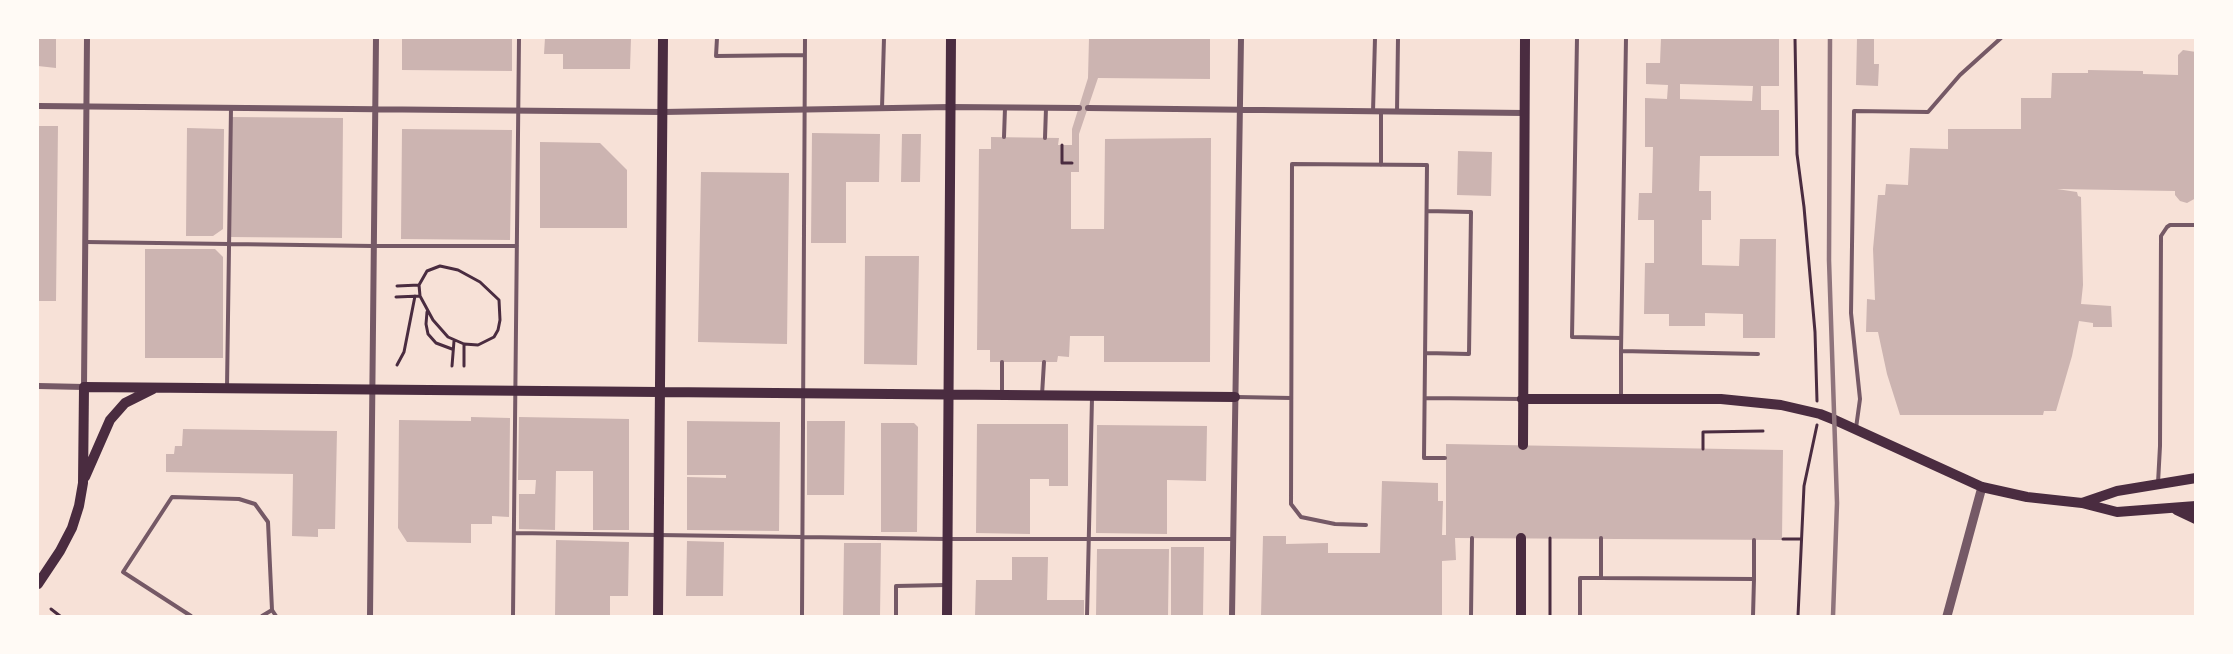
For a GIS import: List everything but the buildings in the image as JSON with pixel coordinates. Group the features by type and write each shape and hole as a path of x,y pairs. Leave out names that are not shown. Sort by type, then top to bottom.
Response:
{"main road":[{"path":"658,616 663,38"},
{"path":"947,616 951,38"},
{"path":"1522,445 1525,38"},
{"path":"83,483 84,387 1235,397"},
{"path":"38,584 72,528 83,483 110,420 125,403 155,387"},
{"path":"1522,399 1721,399 1781,405 1820,414 1982,487 2082,503 2117,512 2196,506"},
{"path":"2082,503 2117,490 2196,478"},
{"path":"2176,509 2196,518"},
{"path":"1521,538 1521,616"}],"street":[{"path":"38,386 84,387 87,38"},
{"path":"370,616 375,38"},
{"path":"1232,616 1241,38"},
{"path":"38,106 663,111 951,107 1079,108"},
{"path":"1088,108 1524,113"},
{"path":"1947,616 1982,487"}],"lane":[{"path":"513,616 519,38"},
{"path":"717,38 716,56 805,55"},
{"path":"802,616 805,38"},
{"path":"882,108 884,38"},
{"path":"1373,112 1375,38"},
{"path":"1397,113 1398,38"},
{"path":"1577,38 1572,337 1621,338"},
{"path":"1621,399 1626,38"},
{"path":"1856,429 1860,399 1851,314 1854,111 1928,112 1960,75 2001,38"},
{"path":"227,388 231,108"},
{"path":"1004,137 1005,108"},
{"path":"1045,138 1046,108"},
{"path":"1381,165 1382,112"},
{"path":"1366,525 1335,524 1301,517 1291,504 1292,164 1427,165 1424,458 1445,458"},
{"path":"1426,353 1469,354 1471,212 1427,211"},
{"path":"2158,485 2162,236 2170,225 2196,225"},
{"path":"85,242 517,246"},
{"path":"1621,351 1758,354"},
{"path":"1002,362 1002,395"},
{"path":"1042,396 1044,362"},
{"path":"1087,616 1092,396"},
{"path":"1235,397 1291,398"},
{"path":"1425,398 1522,399"},
{"path":"191,616 123,572 172,497 239,499 255,504 268,522 272,610 276,616"},
{"path":"514,533 1233,539"},
{"path":"1471,616 1472,538"},
{"path":"1600,578 1601,538"},
{"path":"1753,616 1754,540"},
{"path":"1580,616 1580,578 1754,579"},
{"path":"896,616 896,586 947,585"},
{"path":"262,616 272,610"}],"path":[{"path":"1795,38 1797,154 1804,207 1815,332 1816,394 1820,414 1804,486 1798,616"},
{"path":"1062,145 1062,163 1072,163"},
{"path":"433,267 448,267 480,282 499,300 498,330 494,337 478,345 454,341 441,330 427,311 420,296 419,285 423,277 433,267"},
{"path":"397,286 419,285"},
{"path":"397,365 404,352 415,296"},
{"path":"396,297 420,296"},
{"path":"427,311 428,334 435,342 452,349"},
{"path":"452,366 454,341"},
{"path":"464,344 464,366"},
{"path":"1703,426 1703,449"},
{"path":"1703,432 1763,431"},
{"path":"1550,538 1550,616"},
{"path":"1783,539 1801,539"},
{"path":"51,609 60,616"}],"railway":[{"path":"1830,38 1829,260 1837,503 1833,616"}]}
